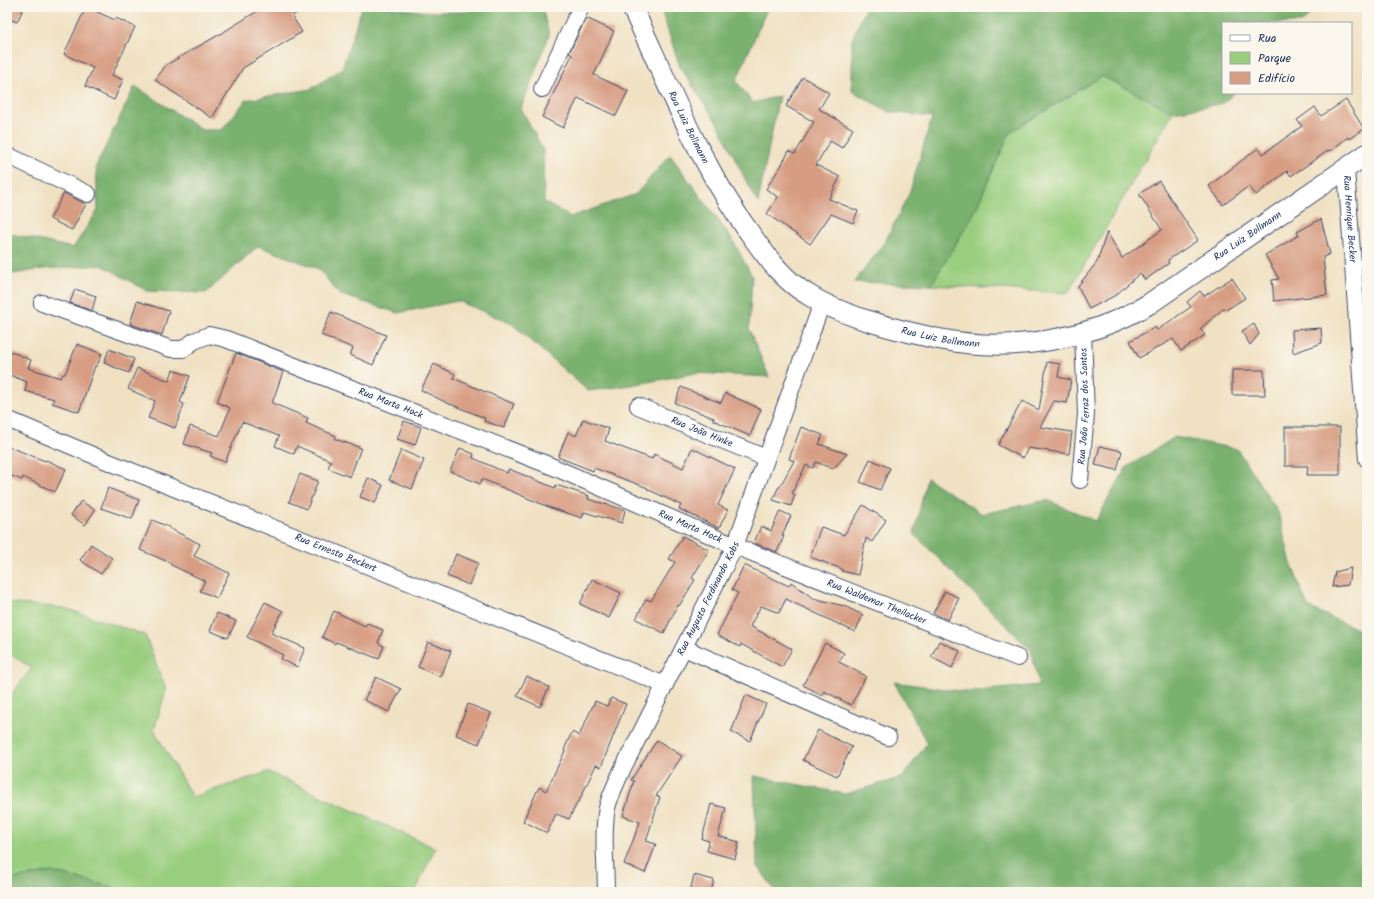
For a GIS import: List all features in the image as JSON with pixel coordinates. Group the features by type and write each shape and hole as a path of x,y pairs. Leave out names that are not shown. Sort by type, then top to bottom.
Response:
{"main road":[{"name":"Rua Luiz Bollmann","path":"632,7 676,103 728,201 759,246 781,272 795,286 822,303 850,314 905,331 946,340 968,343 1019,344 1044,341 1083,333 1115,321 1148,304 1367,154"}],"street":[{"path":"542,89 581,7"},
{"path":"7,155 88,194"},
{"name":"Rua Henrique Becker","path":"1346,169 1367,459"},
{"name":"Rua Marta Hock","path":"42,303 171,349 183,349 209,335 226,338 551,466 734,546"},
{"name":"Rua Augusto Ferdinando Kobs","path":"606,892 605,835 608,806 622,770 734,546 822,303"},
{"name":"Rua João Ferraz dos Santos","path":"1080,480 1086,414 1083,333"},
{"name":"Rua João Hinke","path":"638,406 766,458"},
{"name":"Rua Ernesto Beckert","path":"7,419 109,462 665,685"},
{"name":"Rua Waldemar Theilacker","path":"734,546 1018,658"},
{"path":"684,648 888,737"}],"green space":[{"path":"362,7 385,7 427,12 468,12 471,7 542,7 549,35 521,108 543,150 544,202 570,217 636,194 670,155 732,239 752,276 749,329 769,377 696,373 632,385 588,391 511,323 458,301 398,313 339,294 319,269 258,246 206,293 147,291 102,265 43,269 7,275 7,233 73,248 98,210 96,166 135,86 202,130 222,130 246,100 311,89 342,69"},
{"path":"660,7 768,7 736,81 753,103 779,96 758,203 718,124 680,67"},
{"path":"866,7 1316,7 1303,22 1222,22 1222,94 1233,94 1224,103 1173,112 1102,76 1010,132 973,215 931,285 854,282 884,244 910,192 932,117 890,112 852,91 852,39"},
{"path":"1102,76 1173,112 1068,293 931,285 973,215 1010,132"},
{"path":"1175,437 1237,449 1278,512 1291,563 1308,607 1367,633 1367,892 776,892 757,865 754,776 846,794 903,777 927,743 894,682 967,692 1039,685 1031,650 914,534 927,478 982,514 1047,500 1096,521 1126,468"},
{"path":"7,603 64,608 145,635 166,690 154,730 192,797 268,772 435,848 415,892 131,892 52,872 7,880 7,700 32,668 7,652"},
{"path":"52,872 131,892 7,892 7,880"}],"building":[{"path":"7,7 24,7 17,22 7,18"},
{"path":"86,7 135,27 112,75 123,80 114,100 85,86 93,68 64,54"},
{"path":"264,7 307,7 292,16 302,32 243,68 212,118 155,80 166,65"},
{"path":"586,18 614,31 594,75 628,91 616,116 578,98 563,128 542,117 572,55 569,53"},
{"path":"803,77 829,93 819,109 853,129 842,148 830,141 816,165 840,177 829,199 858,211 853,223 831,214 810,244 767,214 778,197 766,189 789,151 795,154 814,122 786,106"},
{"path":"1346,100 1364,129 1349,139 1348,137 1330,151 1329,150 1291,176 1287,171 1256,195 1249,186 1223,205 1209,186 1258,148 1263,154 1302,126 1297,120 1315,107 1321,116"},
{"path":"1159,181 1198,240 1168,260 1169,263 1145,280 1140,273 1116,295 1089,309 1078,286 1097,262 1107,232 1122,258 1162,230 1139,194"},
{"path":"64,193 86,204 72,230 50,219"},
{"path":"1321,219 1330,254 1323,257 1327,295 1274,301 1272,280 1279,279 1265,255 1299,235 1297,232"},
{"path":"1232,278 1245,298 1226,310 1224,308 1200,329 1205,335 1181,351 1173,339 1139,358 1130,341 1155,327 1157,330 1191,307 1187,302 1200,291 1204,296"},
{"path":"75,289 96,296 92,311 70,303"},
{"path":"137,301 169,311 162,335 130,324"},
{"path":"331,312 386,335 373,365 350,355 353,348 321,335"},
{"path":"1254,324 1259,334 1250,345 1242,331"},
{"path":"1321,328 1322,343 1293,353 1292,330"},
{"path":"77,344 102,354 97,366 95,366 79,412 52,403 54,399 25,391 27,382 7,374 7,350 31,360 28,368 61,378 63,374 65,374"},
{"path":"109,349 134,359 129,373 104,363"},
{"path":"236,353 283,372 272,403 308,418 306,423 336,436 335,439 361,448 350,477 328,468 331,461 297,446 294,454 275,446 279,436 242,422 225,462 210,456 212,453 184,444 190,426 219,436 230,408 217,402"},
{"path":"1047,362 1060,364 1058,377 1071,380 1067,403 1054,401 1040,427 1072,432 1069,454 1028,448 1023,458 998,445 1022,401 1039,410"},
{"path":"434,364 455,374 453,378 514,404 504,428 484,421 485,418 445,402 421,390"},
{"path":"137,368 169,381 173,370 190,376 180,402 184,404 175,428 148,418 155,401 128,389"},
{"path":"1232,370 1264,370 1265,395 1232,395"},
{"path":"681,387 721,403 725,393 761,409 750,436 713,420 714,418 675,403"},
{"path":"583,419 609,429 605,441 652,459 654,454 683,468 692,448 735,469 718,505 728,510 719,528 679,509 681,505 647,489 648,488 594,468 593,471 558,457 568,432 576,436"},
{"path":"404,421 421,427 415,445 397,439"},
{"path":"801,427 823,435 819,444 847,454 833,469 816,462 813,468 806,465 792,493 795,495 791,506 773,500 778,488 794,461 789,459"},
{"path":"1285,427 1340,427 1340,475 1307,475 1308,466 1285,466"},
{"path":"7,446 66,469 55,492 23,477 22,480 7,474"},
{"path":"1100,446 1122,451 1117,470 1095,465"},
{"path":"460,448 474,454 473,458 507,473 509,469 555,488 556,485 589,496 588,499 625,510 622,523 584,512 582,518 551,508 482,479 480,484 450,471"},
{"path":"401,450 424,460 412,489 389,480"},
{"path":"870,459 890,468 880,490 860,482"},
{"path":"300,474 318,481 307,509 289,502"},
{"path":"368,478 383,485 375,503 360,497"},
{"path":"108,488 139,500 132,519 101,508"},
{"path":"81,501 95,510 85,525 71,515"},
{"path":"863,505 886,520 872,542 866,538 858,575 842,571 842,569 810,557 821,527 844,535"},
{"path":"780,511 791,516 782,535 784,536 777,552 754,543 761,526 771,531"},
{"path":"152,520 169,527 200,544 194,556 229,573 217,598 200,591 205,581 171,565 171,563 140,550"},
{"path":"683,536 709,550 692,578 695,580 679,606 678,605 664,633 636,619 646,599 651,601 675,562 669,559"},
{"path":"91,544 112,558 101,574 80,560"},
{"path":"456,554 478,563 469,585 447,576"},
{"path":"744,565 789,586 791,582 813,598 844,606 863,615 855,632 786,599 779,613 761,606 750,626 792,649 782,667 741,644 740,647 717,635 738,593 732,590"},
{"path":"1351,568 1348,585 1332,587 1335,572"},
{"path":"592,579 621,593 609,618 580,604"},
{"path":"945,591 959,598 948,620 933,613"},
{"path":"265,602 283,611 271,633 305,648 297,667 281,659 283,655 247,637"},
{"path":"334,611 365,626 367,623 383,630 378,643 384,646 379,659 336,642 335,644 322,637"},
{"path":"217,613 236,621 228,638 210,631"},
{"path":"939,641 960,651 952,668 931,657"},
{"path":"428,642 451,651 441,677 418,667"},
{"path":"825,643 844,653 839,662 866,676 851,705 824,691 822,695 803,685"},
{"path":"527,676 549,687 540,707 517,696"},
{"path":"376,677 401,689 389,712 364,700"},
{"path":"746,695 766,704 750,741 731,732"},
{"path":"611,698 626,704 601,767 596,765 569,819 556,814 547,833 523,821 539,787 546,791 565,751 564,750 572,732 579,736 595,701 607,706"},
{"path":"468,704 491,713 479,744 456,735"},
{"path":"818,730 852,747 837,776 803,760"},
{"path":"657,740 682,756 656,796 660,797 646,841 656,844 645,873 624,864 640,822 623,816 634,781 631,780"},
{"path":"711,804 726,808 718,836 739,842 735,859 707,851 709,841 702,839"},
{"path":"694,875 714,880 711,892 690,892"}]}
